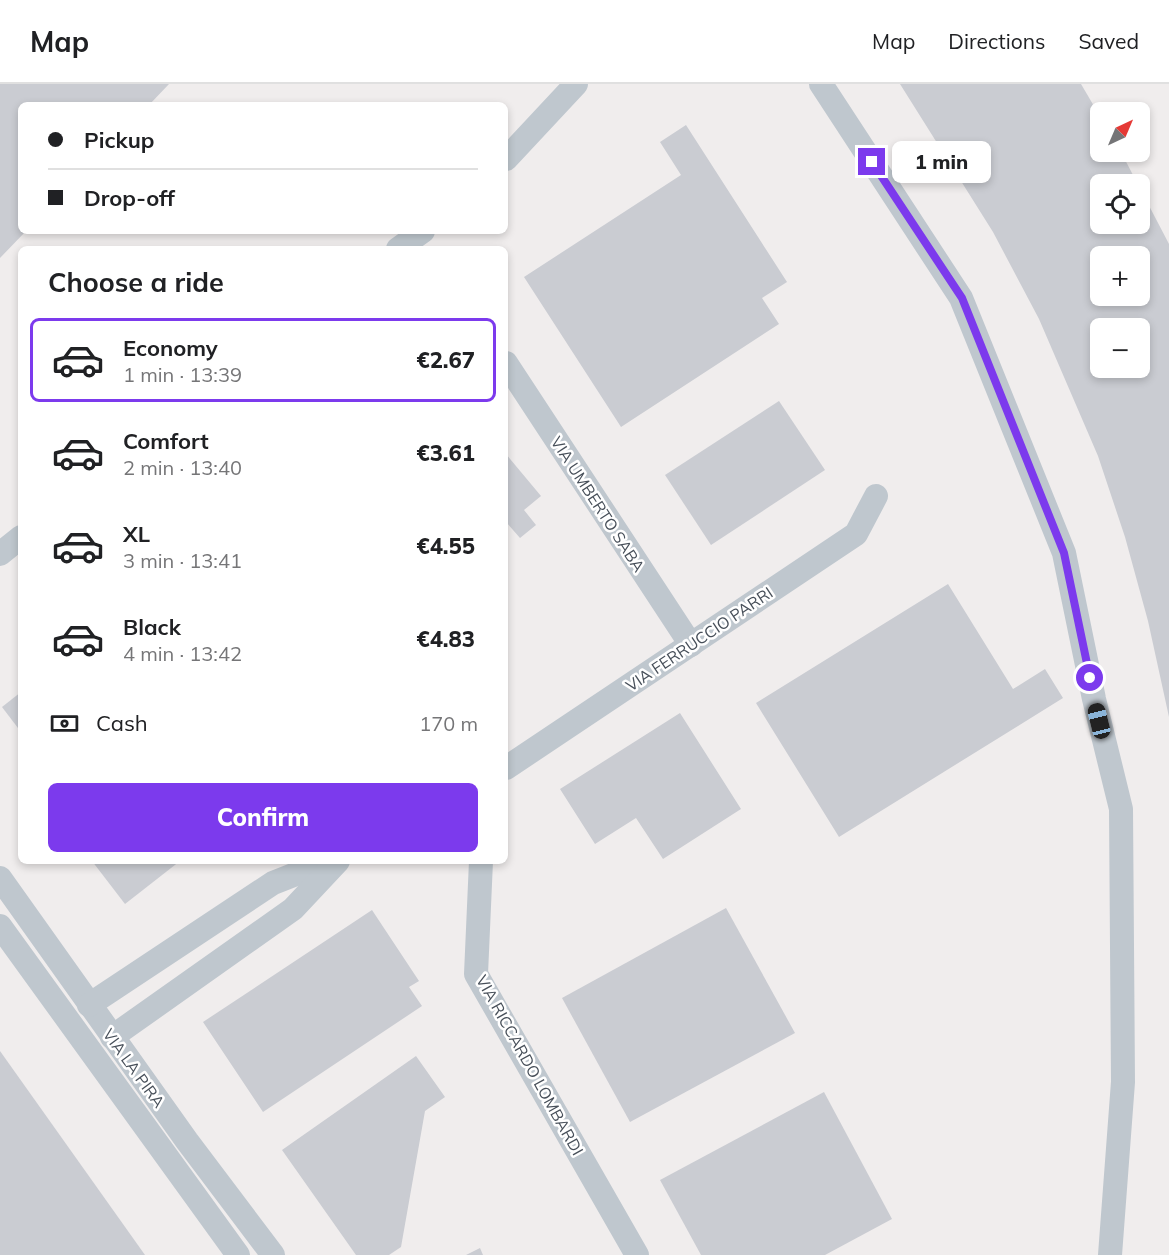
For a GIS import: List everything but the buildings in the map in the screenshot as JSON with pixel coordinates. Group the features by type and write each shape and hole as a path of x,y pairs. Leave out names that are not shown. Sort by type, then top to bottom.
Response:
{"street":[{"path":"508,157 576,84"},
{"path":"821,84 962,298 1064,553 1094,699 1121,809 1123,1082 1110,1255"},
{"path":"405,246 425,238"},
{"name":"VIA UMBERTO SABA","path":"508,366 691,645"},
{"name":"VIA FERRUCCIO PARRI","path":"508,767 856,534 876,496"},
{"path":"0,554 18,539"},
{"path":"89,1005 273,883 321,864"},
{"path":"112,1037 293,909 335,864"},
{"name":"VIA RICCARDO LOMBARDI","path":"481,864 476,974 637,1255"},
{"name":"VIA LA PIRA","path":"0,879 112,1037 273,1255"},
{"name":"VIA LA PIRA","path":"0,926 238,1255"},
{"path":"208,926 229,955"}],"route":[{"path":"872,162 962,298 1064,553 1090,678"}]}
